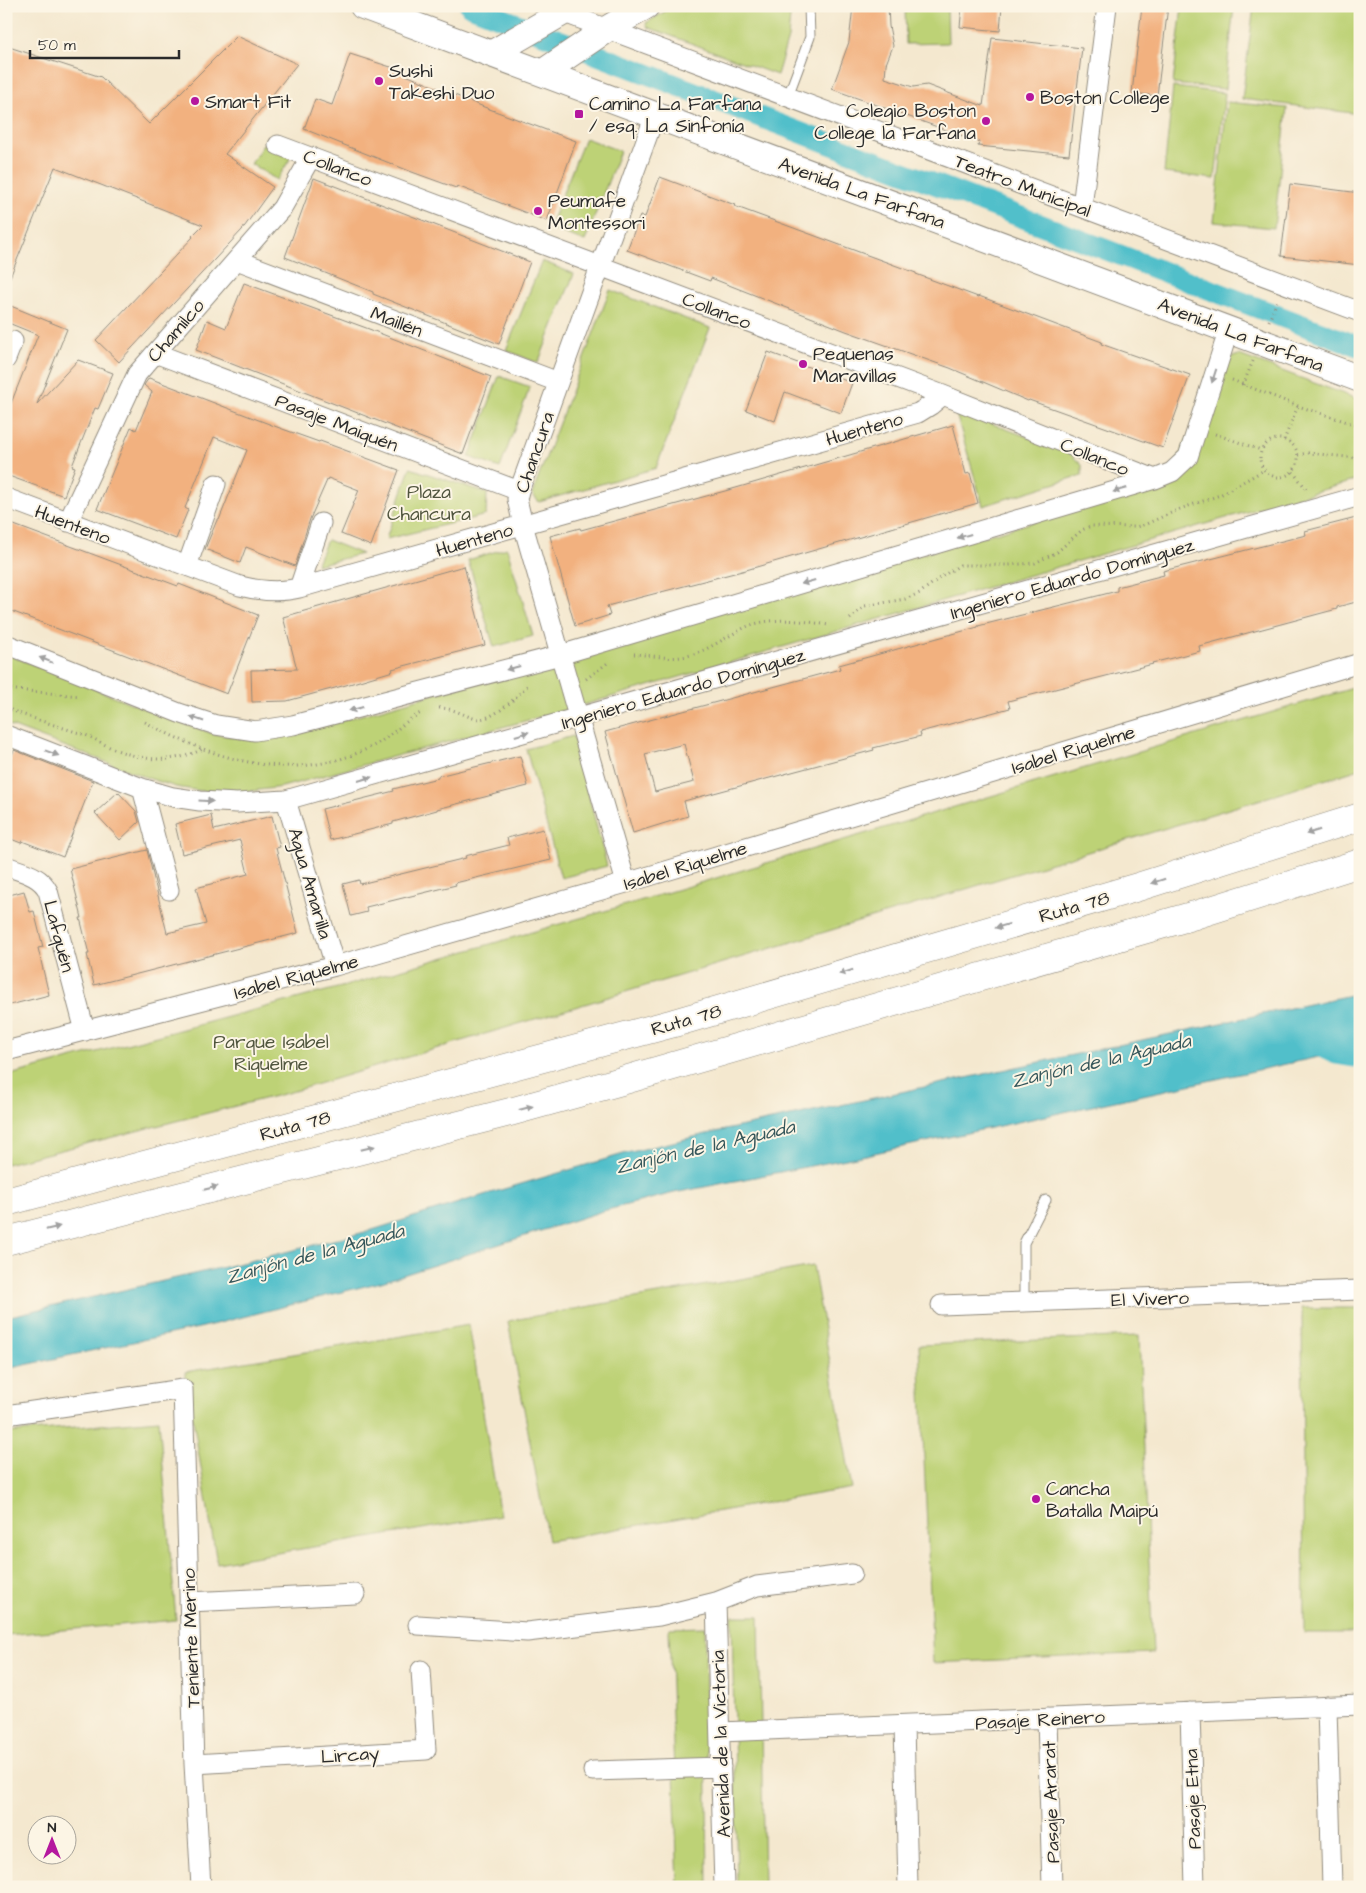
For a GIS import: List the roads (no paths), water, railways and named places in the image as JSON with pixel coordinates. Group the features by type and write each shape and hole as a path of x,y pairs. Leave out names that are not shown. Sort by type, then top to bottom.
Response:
{"highway":[{"name":"Ruta 78","path":"6,1202 674,1023 1147,885 1360,818"},
{"path":"6,1240 501,1114 618,1082 1186,918 1360,863"}],"street":[{"name":"Avenida La Farfana","path":"363,6 501,48 546,70 655,115 1360,379"},
{"path":"546,70 599,34 646,6"},
{"path":"1082,207 1107,6"},
{"path":"501,48 559,11"},
{"name":"Teatro Municipal","path":"559,11 599,34 788,96 1360,312"},
{"name":"Chancura","path":"626,884 517,499 655,115"},
{"name":"Collanco","path":"278,144 943,395 1155,479"},
{"name":"Chamilco","path":"68,522 137,374 282,208 311,157"},
{"name":"Maillén","path":"237,260 558,382"},
{"path":"6,644 179,713 216,725 255,731 293,725 560,655 1155,479 1172,472 1188,457 1229,329"},
{"name":"Pasaje Maiquén","path":"155,353 519,491"},
{"name":"Huenteno","path":"6,498 187,566 255,589 282,591 299,588 523,525 918,412 943,395"},
{"path":"187,566 216,484"},
{"name":"Ingeniero Eduardo Domínguez","path":"6,735 142,788 174,797 200,802 237,803 286,800 1360,496"},
{"path":"299,588 321,523"},
{"name":"Isabel Riquelme","path":"6,1051 335,966 626,884 1360,663"},
{"path":"142,788 169,890"},
{"name":"Agua Amarilla","path":"286,800 335,966"},
{"name":"Lafquén","path":"6,866 37,878 48,891 85,1030"},
{"name":"El Vivero","path":"941,1306 1360,1290"},
{"name":"Teniente Merino","path":"6,1415 183,1389 194,1764 201,1887"},
{"path":"418,1625 527,1632 659,1616 716,1602 757,1586 852,1574"},
{"path":"189,1602 355,1594"},
{"name":"Avenida de la Victoria","path":"716,1602 724,1887"},
{"name":"Lircay","path":"194,1764 426,1750 421,1670"},
{"name":"Pasaje Reinero","path":"720,1732 1360,1704"},
{"path":"1327,1706 1332,1887"},
{"name":"Pasaje Etna","path":"1190,1712 1195,1887"},
{"name":"Pasaje Ararat","path":"1047,1718 1052,1887"},
{"path":"904,1724 908,1887"},
{"path":"593,1771 721,1767"}],"lane":[{"path":"788,96 810,37 809,6"},
{"path":"1024,1302 1024,1243 1046,1200"}],"water":[{"name":"Zanjón de la Aguada","path":"1360,993 1360,1048 856,1157 674,1193 603,1211 381,1282 203,1327 6,1369 6,1317 246,1262 369,1231 627,1153 702,1135"}],"waterway":[{"path":"470,6 1360,347"},
{"path":"1310,1042 1336,1054 1360,1058"}],"place":[{"name":"Sushi Takeshi Duo","path":"379,81"},
{"name":"Boston College","path":"1030,97"},
{"name":"Smart Fit","path":"195,101"},
{"name":"Camino La Farfana / esq. La Sinfonía","path":"579,114"},
{"name":"Colegio Boston College la Farfana","path":"986,121"},
{"name":"Peumafe Montessori","path":"538,211"},
{"name":"Pequenas Maravillas","path":"803,364"},
{"name":"Cancha Batalla Maipú","path":"1036,1499"}],"park label":[{"name":"Plaza Chancura","path":"429,502"},
{"name":"Parque Isabel Riquelme","path":"271,1052"}]}
